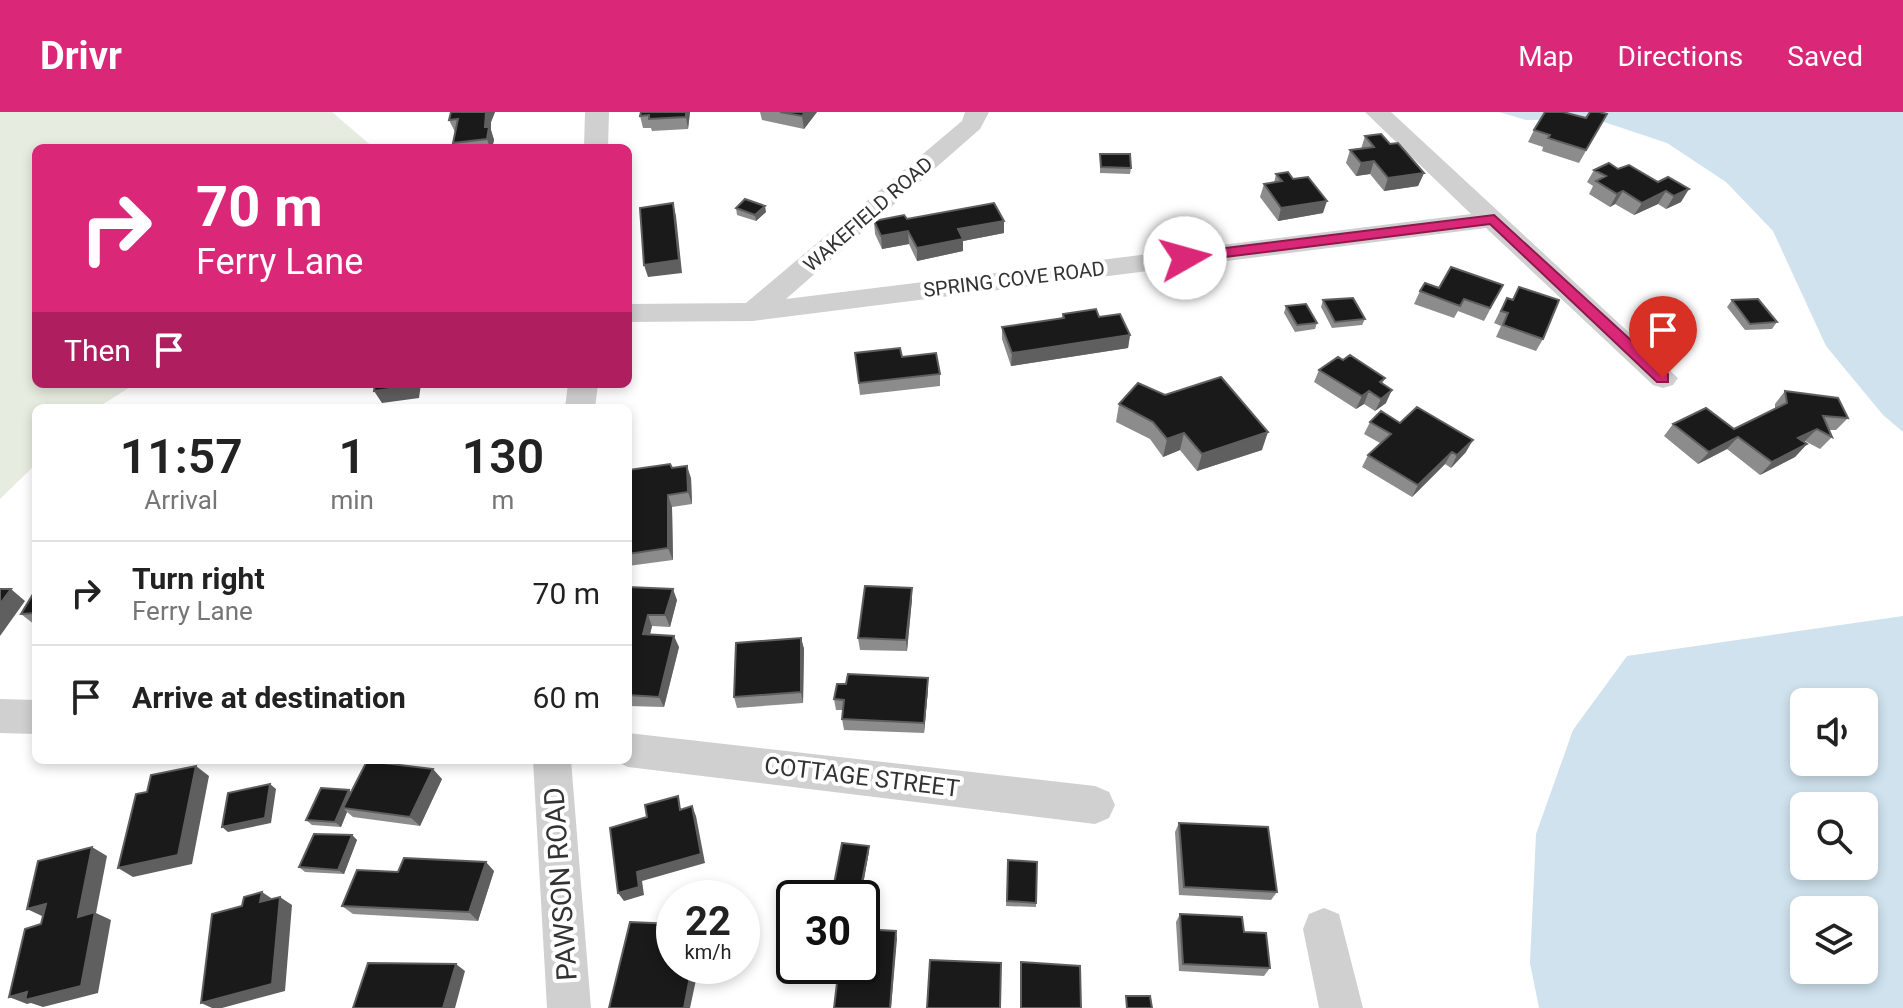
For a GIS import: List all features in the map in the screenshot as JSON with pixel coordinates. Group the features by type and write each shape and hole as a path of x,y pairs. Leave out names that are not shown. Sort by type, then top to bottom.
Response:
{"street":[{"path":"596,144 597,112"},
{"name":"WAKEFIELD ROAD","path":"753,312 972,124 977,112"},
{"path":"1377,112 1663,378"},
{"name":"SPRING COVE ROAD","path":"632,313 753,312 1494,219"},
{"path":"0,716 32,717"},
{"name":"COTTAGE STREET","path":"632,750 1095,805"},
{"name":"PAWSON ROAD","path":"552,764 569,1008"},
{"path":"1324,929 1341,1008"}],"shaded area":[{"path":"0,112 332,112 369,144 32,144 32,388 129,388 103,404 32,404 32,468 0,499"}],"water":[{"path":"1499,112 1903,112 1903,432 1883,415 1826,346 1773,231 1726,182 1667,143 1595,119 1526,120"},
{"path":"1903,616 1903,1008 1539,1008 1530,963 1536,834 1573,730 1627,656"}],"building":[{"path":"451,112 486,112 485,127 489,127 487,139 453,143 458,119 449,120"},
{"path":"641,112 686,112 686,117 649,119 649,115 640,116"},
{"path":"780,112 805,112 802,116"},
{"path":"1545,112 1563,112 1586,118 1590,112 1607,114 1586,150 1548,138 1550,135 1534,130"},
{"path":"1381,134 1390,144 1398,143 1424,173 1388,178 1374,161 1361,163 1350,150 1374,147 1365,136"},
{"path":"1100,154 1130,154 1131,168 1101,167"},
{"path":"1609,163 1618,169 1629,165 1658,182 1668,177 1689,189 1674,196 1666,191 1642,203 1623,191 1617,194 1596,181 1606,176 1594,170"},
{"path":"1288,172 1293,179 1308,177 1327,201 1281,208 1264,184 1282,181 1276,174"},
{"path":"745,199 765,206 755,215 736,208"},
{"path":"673,203 679,260 644,265 640,208"},
{"path":"994,203 1004,221 958,229 963,239 917,248 908,231 881,236 874,221 904,215 907,219"},
{"path":"1451,267 1503,285 1490,308 1464,299 1460,306 1420,291 1425,283 1439,288"},
{"path":"1519,287 1559,300 1543,339 1503,325 1508,313 1501,311 1507,298 1513,300"},
{"path":"1353,298 1365,319 1335,322 1323,300"},
{"path":"1758,299 1777,322 1750,324 1732,300"},
{"path":"1306,304 1317,323 1297,325 1286,306"},
{"path":"1096,309 1099,317 1120,314 1130,335 1012,353 1002,327 1064,318 1063,314"},
{"path":"900,348 902,357 936,353 940,374 859,383 855,353"},
{"path":"1350,355 1385,378 1380,382 1392,390 1381,399 1369,391 1362,396 1319,370 1338,357 1343,360"},
{"path":"1221,377 1268,432 1202,454 1184,433 1167,439 1153,422 1119,404 1138,383 1165,395"},
{"path":"1785,391 1838,398 1848,418 1823,416 1832,437 1817,429 1798,438 1807,444 1772,462 1738,437 1709,452 1673,424 1706,408 1734,429 1787,403"},
{"path":"1417,407 1473,440 1457,455 1452,452 1418,485 1368,455 1391,434 1370,422 1381,411 1400,423"},
{"path":"670,464 672,468 687,466 688,492 668,495 668,548 632,553 632,469"},
{"path":"865,586 912,588 906,640 858,638"},
{"path":"632,587 673,589 665,615 648,615 643,634 674,636 659,697 632,695"},
{"path":"0,589 11,589 0,604"},
{"path":"32,596 32,613 21,614"},
{"path":"801,638 801,692 734,697 736,643"},
{"path":"848,674 928,678 924,723 842,719 844,700 834,699 837,684 846,684"},
{"path":"365,764 433,769 410,817 343,808"},
{"path":"196,766 178,855 118,868 136,794 147,792 151,775"},
{"path":"270,784 265,818 222,827 228,793"},
{"path":"321,788 349,790 335,822 306,820"},
{"path":"678,796 680,810 692,806 701,854 637,872 639,887 618,893 610,828 647,817 645,805"},
{"path":"1179,823 1268,827 1277,892 1184,887"},
{"path":"314,834 352,835 338,870 299,867"},
{"path":"842,843 869,846 862,880 835,880"},
{"path":"92,847 78,917 95,912 81,986 25,1000 27,992 9,997 25,929 41,924 46,904 27,909 38,861"},
{"path":"404,858 486,862 469,912 342,906 357,870 398,872"},
{"path":"1008,860 1037,862 1036,903 1007,901"},
{"path":"262,892 260,902 280,897 272,984 201,1003 212,914 242,906 244,897"},
{"path":"1180,914 1242,917 1244,932 1266,933 1270,968 1183,964"},
{"path":"630,922 656,923 656,984 689,984 684,1008 609,1008"},
{"path":"880,930 896,931 890,1008 834,1008 837,984 880,984"},
{"path":"930,960 1001,963 1000,1008 927,1008"},
{"path":"1021,962 1080,966 1081,1008 1021,1008"},
{"path":"368,963 456,964 443,1008 353,1008"},
{"path":"1126,996 1150,996 1152,1008 1127,1008"}],"route":[{"path":"1185,258 1494,219 1663,378"}]}
